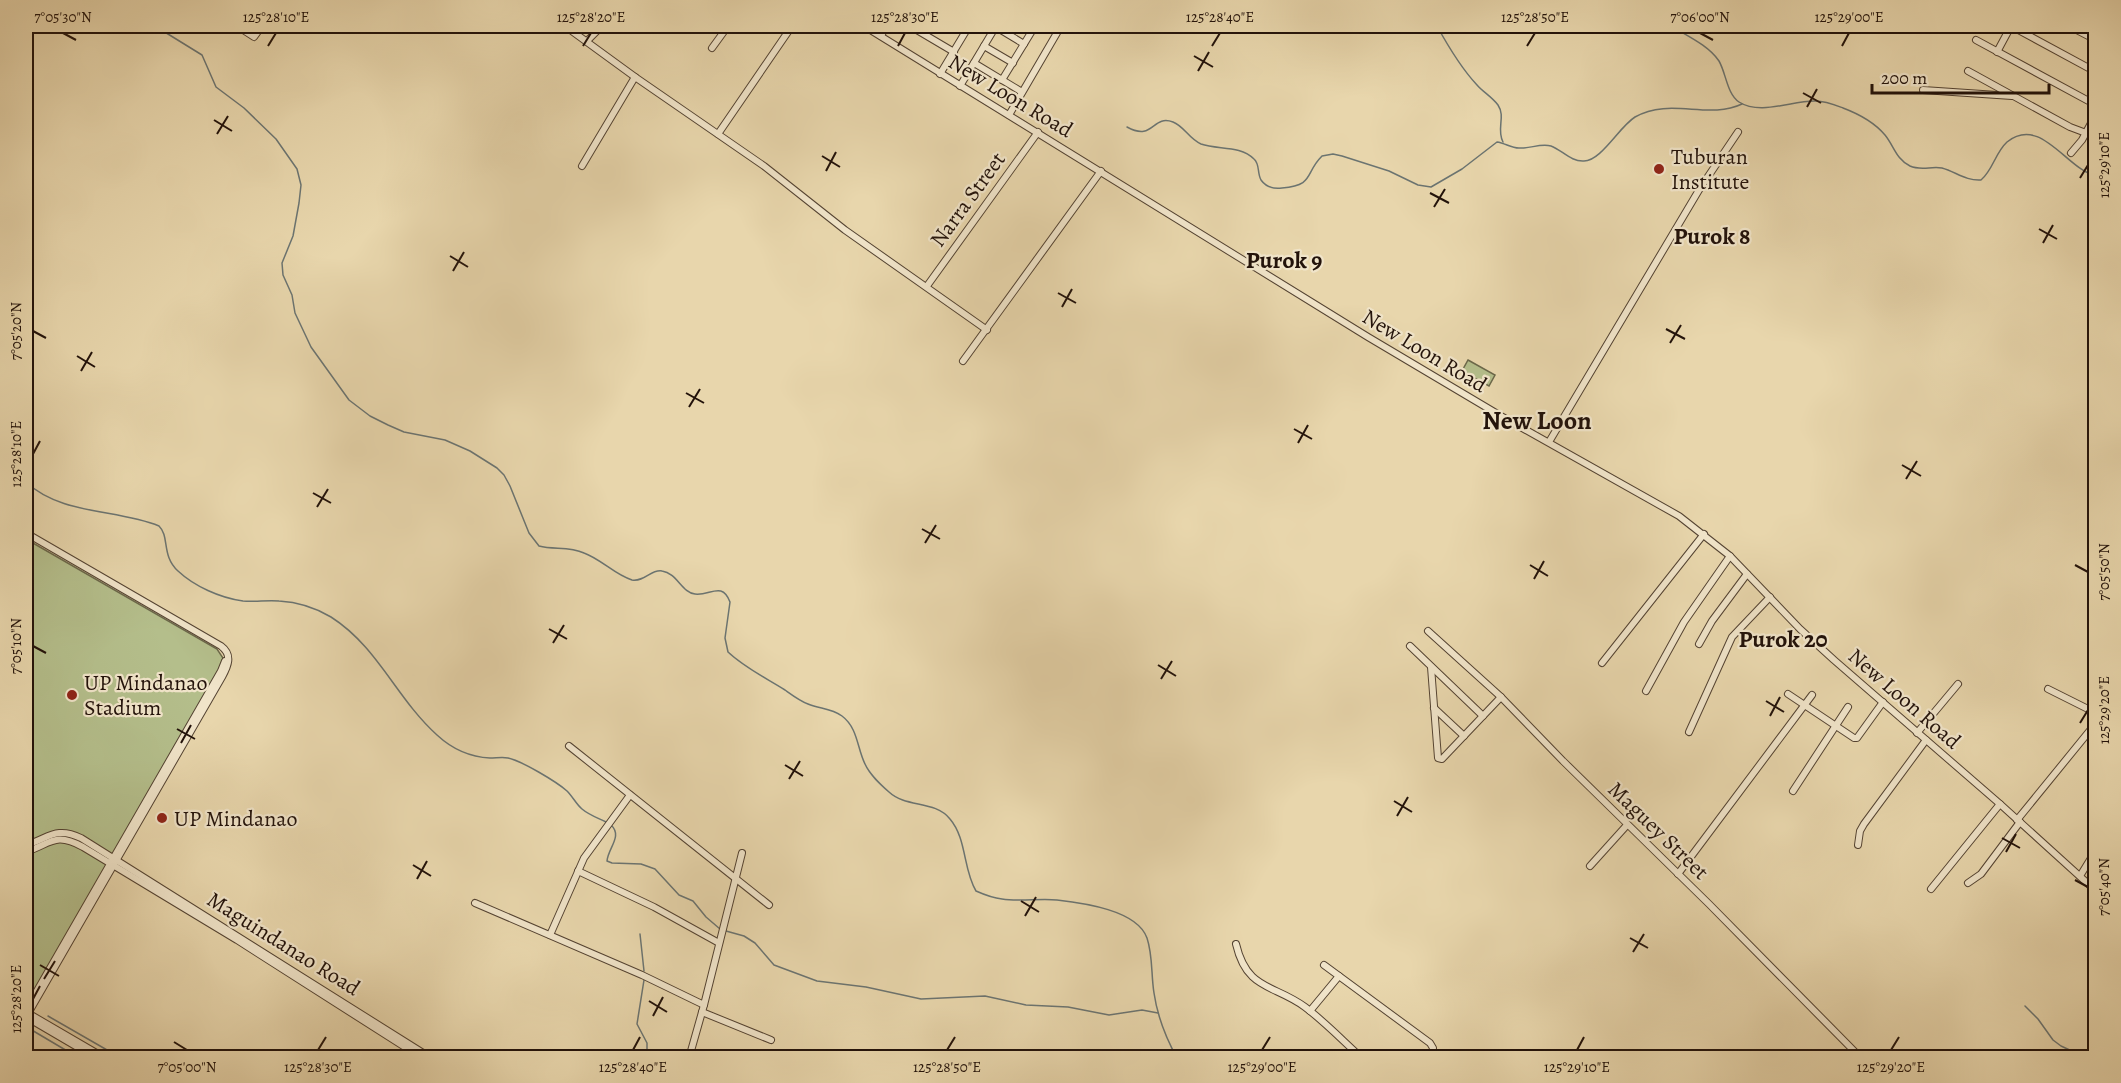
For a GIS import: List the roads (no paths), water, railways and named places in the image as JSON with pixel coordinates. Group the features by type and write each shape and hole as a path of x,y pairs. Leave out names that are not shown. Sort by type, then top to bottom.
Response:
{"street":[{"path":"237,26 254,37 262,26"},
{"path":"565,26 634,77 764,166 845,230 987,330"},
{"path":"587,41 602,26"},
{"path":"712,48 728,26"},
{"path":"718,134 792,26"},
{"name":"New Loon Road","path":"864,26 1368,337 1670,510 1730,556 1817,645 2096,891"},
{"path":"880,36 886,26"},
{"path":"910,26 954,52"},
{"path":"940,74 967,28 958,26"},
{"path":"960,86 996,26 1024,44"},
{"path":"1002,80 1035,26"},
{"path":"1009,115 1061,26"},
{"path":"1997,52 2011,26 2096,72"},
{"path":"2069,26 2096,40"},
{"path":"1976,40 2096,105"},
{"path":"984,46 1013,63"},
{"path":"974,63 1022,92"},
{"path":"1968,71 2070,127 2086,133"},
{"path":"582,166 634,77"},
{"path":"1923,90 2013,96"},
{"path":"2071,153 2086,133 2096,114"},
{"name":"Narra Street","path":"927,286 1038,132"},
{"path":"1549,442 1699,190 1738,132"},
{"path":"963,361 1101,171"},
{"path":"1602,663 1704,534"},
{"path":"26,535 212,641 228,653 229,660 226,670 26,1014 96,1058"},
{"path":"1646,691 1680,629 1730,556"},
{"path":"1699,644 1712,621 1747,574"},
{"path":"1689,732 1732,637 1770,597"},
{"name":"Maguey Street","path":"1428,631 1501,697 1861,1058"},
{"path":"1410,646 1483,716"},
{"path":"1431,667 1438,758 1442,759 1501,697"},
{"path":"1917,732 1958,684"},
{"path":"2048,689 2096,713"},
{"path":"1788,694 1850,736 1857,738 1883,702"},
{"path":"1678,874 1812,695"},
{"path":"1793,791 1848,707"},
{"path":"1434,708 1464,736"},
{"path":"1968,883 1981,874 2018,821 2096,723"},
{"path":"1858,845 1860,831 1864,824 1926,740"},
{"path":"569,746 769,905"},
{"path":"550,935 578,871 599,836 630,795"},
{"path":"1931,889 2000,804"},
{"path":"1590,866 1627,825"},
{"path":"26,845 52,834 64,832 78,836 114,861"},
{"path":"26,852 64,838 114,861"},
{"path":"2079,876 2096,850"},
{"path":"689,1058 742,853"},
{"name":"Maguindanao Road","path":"114,861 422,1058"},
{"name":"Maguindanao Road","path":"114,861 431,1058"},
{"path":"578,871 654,907 720,943"},
{"path":"475,903 642,975 704,1005"},
{"path":"1236,944 1242,962 1252,976 1264,986 1310,1011 1362,1058"},
{"path":"1324,965 1430,1043 1433,1048 1431,1058"},
{"path":"1310,1011 1339,976"},
{"path":"702,1012 771,1040"},
{"path":"40,1023 105,1058"}],"waterway":[{"path":"155,26 202,55 216,87 244,108 276,139 297,169 301,185 299,203 293,236 282,263 283,275 292,295 295,313 311,347 349,400 370,416 388,425 404,432 445,440 470,451 497,468 510,486 529,533 539,546 578,551 632,580 662,571 672,575 690,593 723,592 730,602 725,638 728,652 748,668 802,701 834,711 842,716 854,732 867,768 882,786 896,797 929,806 944,813 959,836 976,891 1002,899 1043,899 1081,903 1121,914 1141,928 1149,945 1157,1009 1177,1058"},
{"path":"1258,26 1285,33 1300,33 1320,26"},
{"path":"1321,26 1363,26"},
{"path":"1437,26 1450,49 1479,88 1498,105 1503,142"},
{"path":"1671,26 1697,41 1714,55 1719,61 1732,94 1739,102 1757,108 1807,101 1826,102 1840,107 1876,126 1885,135 1901,160 1910,166 1942,168 1966,178 1981,180 2007,142 2019,135 2031,135 2042,139 2074,164 2096,176"},
{"path":"1127,127 1143,131 1161,122 1173,122 1201,144 1236,150 1248,155 1257,163 1261,180 1273,188 1300,184 1308,178 1316,162 1322,156 1333,154 1389,171 1418,185 1431,187 1462,169 1497,142 1519,148 1551,146 1575,160 1584,161 1597,156 1629,122 1648,111 1675,108 1716,110 1742,104"},
{"path":"26,482 40,493 72,506 159,526 173,565 192,582 208,590 243,601 293,603 313,608 331,617 362,643 423,721 442,740 468,754 508,758 530,767 562,787 585,811 606,822"},
{"path":"611,825 616,833 607,861 641,864 655,869 679,895 693,901 720,929"},
{"path":"726,931 744,936 755,943 774,965 817,981 866,987 921,999 985,996 1026,1005 1068,1007 1109,1015 1142,1010 1158,1013"},
{"path":"640,934 644,971"},
{"path":"644,980 637,1024 647,1043 647,1058"},
{"path":"2025,1006 2053,1040 2087,1058"},
{"path":"48,1016 121,1058"},
{"path":"30,1029 79,1058"}],"place":[{"name":"Tuburan Institute","path":"1659,169"},
{"name":"UP Mindanao Stadium","path":"72,695"},
{"name":"UP Mindanao","path":"162,818"}],"district":[{"name":"Purok 8","path":"1712,236"},
{"name":"Purok 9","path":"1284,260"},
{"name":"New Loon","path":"1537,420"},
{"name":"Purok 20","path":"1783,639"}]}
